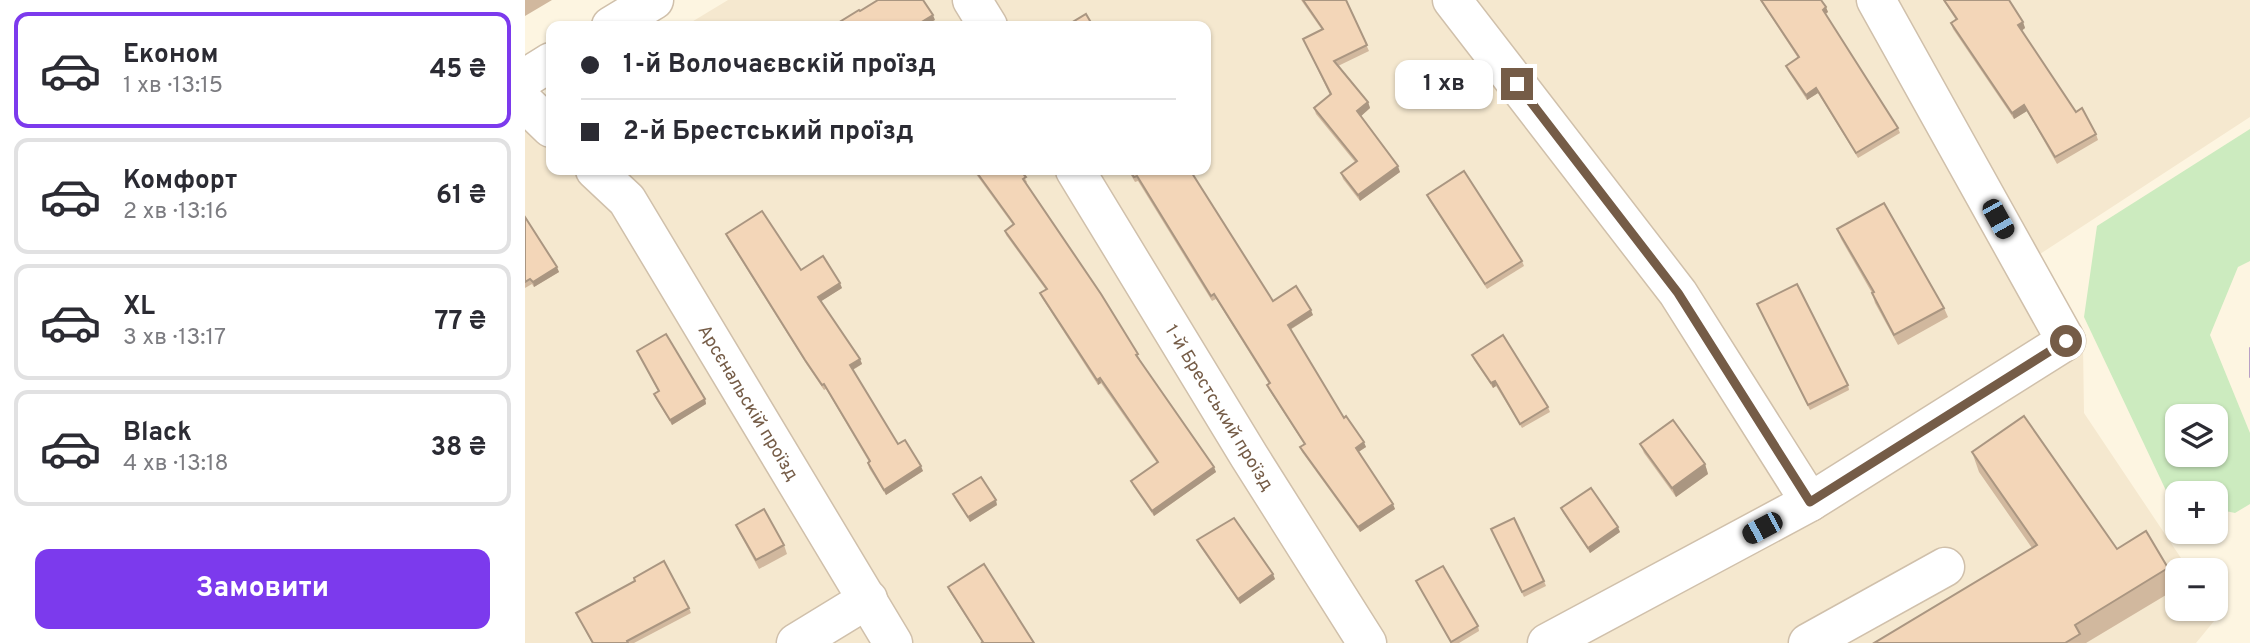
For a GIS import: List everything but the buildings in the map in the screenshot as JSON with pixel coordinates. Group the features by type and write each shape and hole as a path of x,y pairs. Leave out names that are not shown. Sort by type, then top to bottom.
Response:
{"street":[{"path":"619,21 655,0"},
{"path":"972,0 985,21"},
{"path":"1452,0 1678,293 1810,502"},
{"path":"1546,643 1810,502 2066,341 1875,0"},
{"path":"525,78 546,65"},
{"path":"525,103 546,123"},
{"name":"Арсєнальскій проїзд","path":"600,175 627,200 893,643"},
{"name":"1-й Брестський проїзд","path":"1078,175 1367,643"},
{"path":"1808,643 1945,567"},
{"path":"796,643 868,599"}],"shaded area":[{"path":"728,0 2250,0 2250,117 2040,254 2083,345 2084,413 2165,534 2165,544 2172,544 2181,558 2165,558 2165,621 2214,621 2196,643 525,643 525,123 546,111 546,175 1211,175 1211,21 693,21"}],"green space":[{"path":"2250,129 2250,261 2238,267 2210,335 2250,433 2250,504 2235,513 2228,512 2228,481 2165,481 2165,488 2084,317 2097,226"}],"tram line":[{"path":"2250,348 2250,377"}],"route":[{"path":"1517,84 1678,293 1810,502 2066,341"}]}
